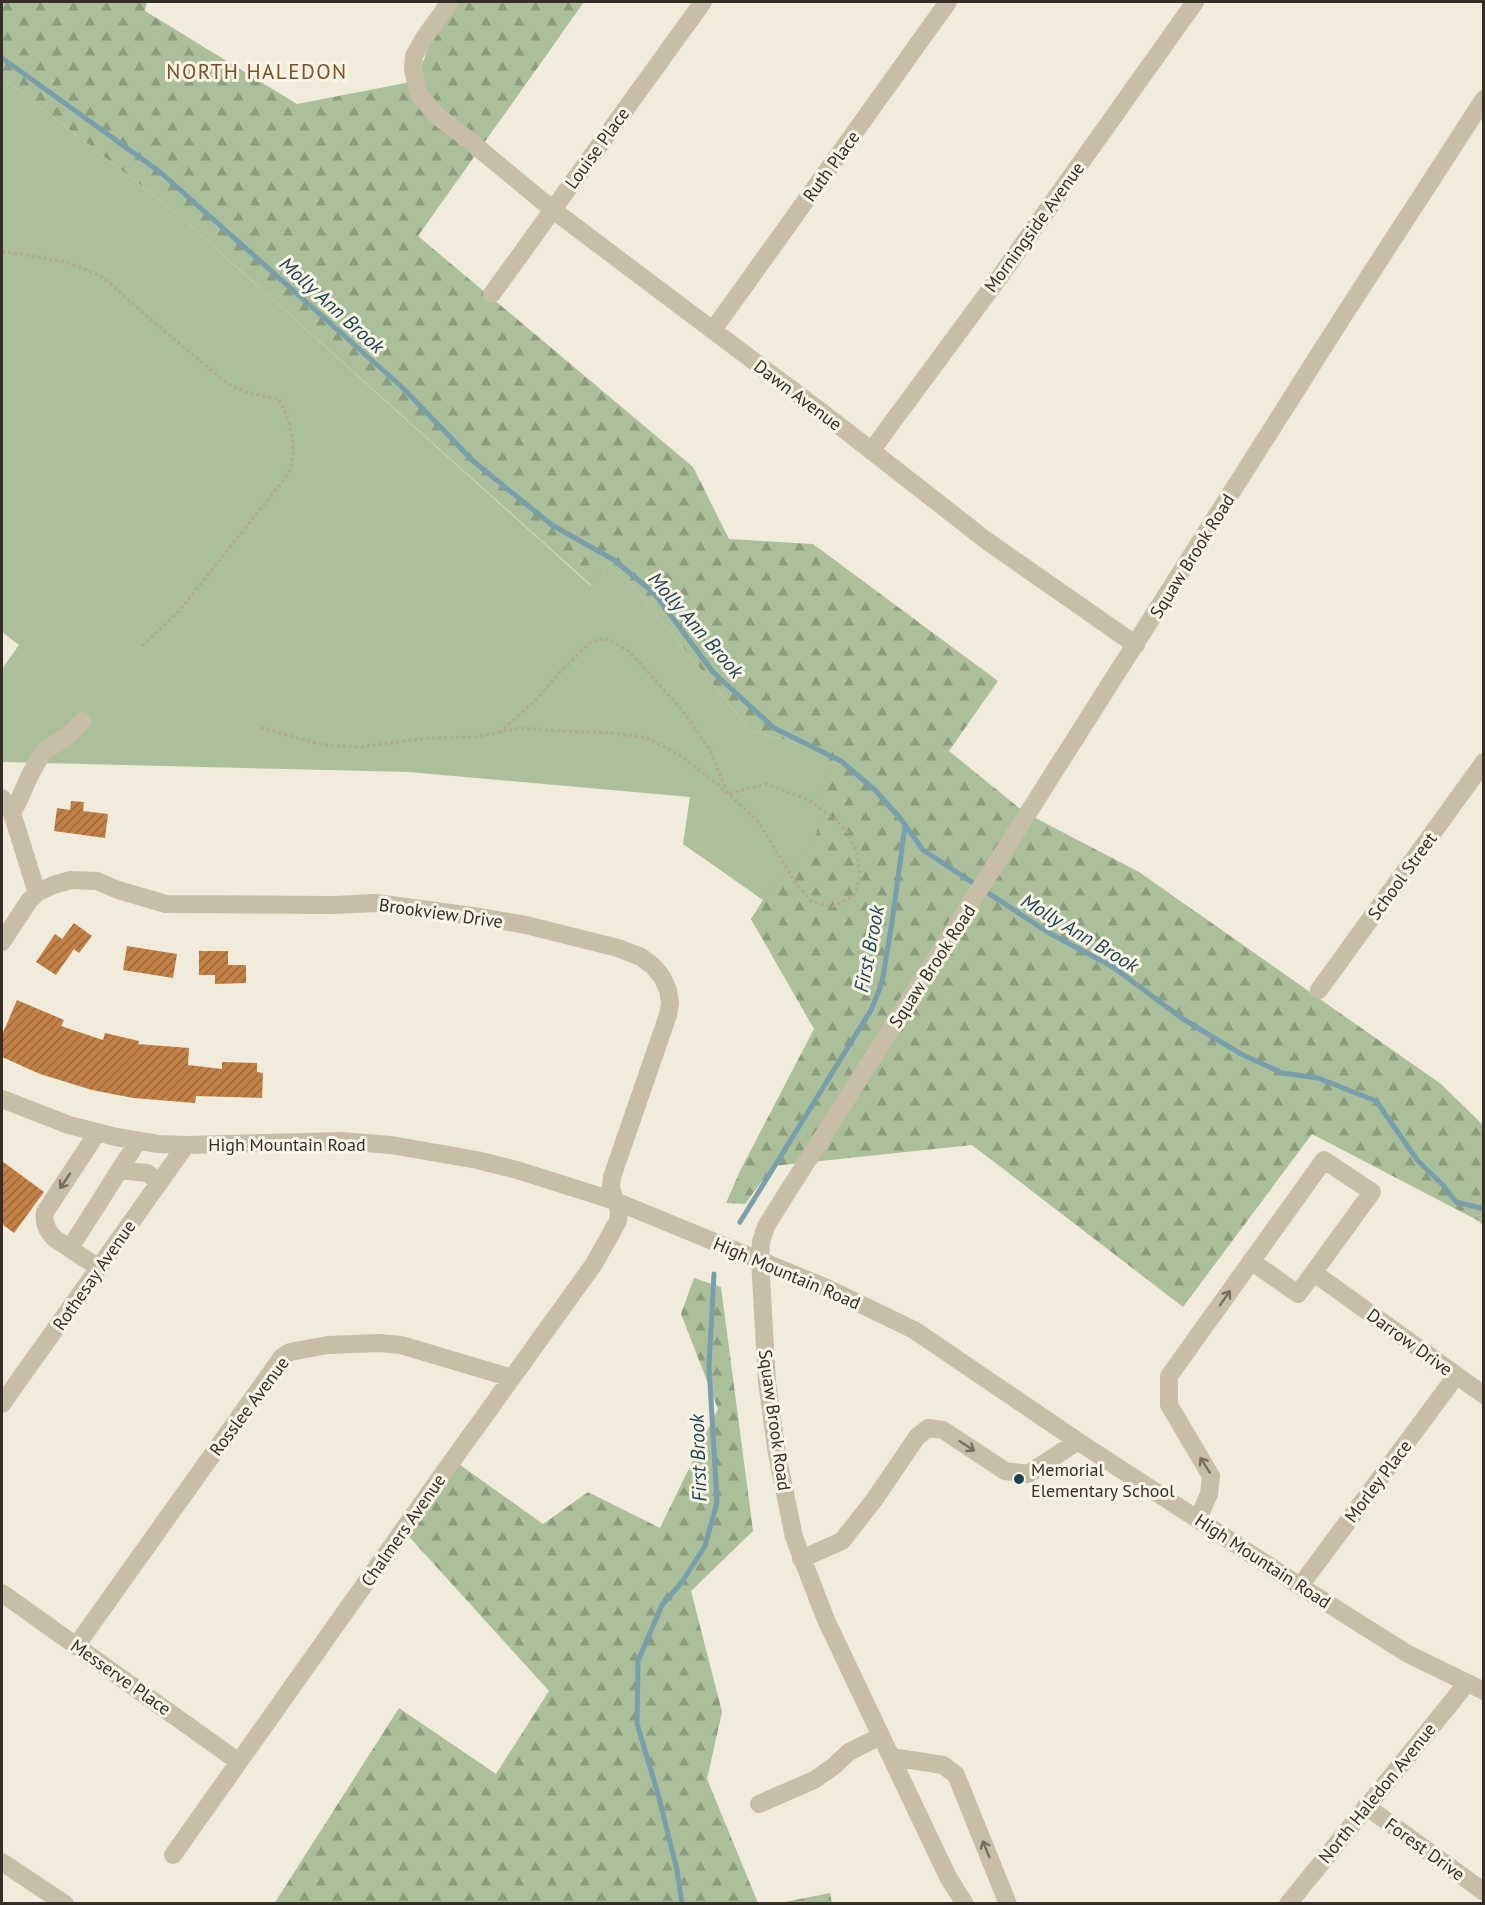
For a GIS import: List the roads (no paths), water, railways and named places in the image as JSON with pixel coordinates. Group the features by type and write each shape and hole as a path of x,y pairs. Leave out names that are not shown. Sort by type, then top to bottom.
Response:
{"street":[{"name":"Dawn Avenue","path":"450,2 414,56 414,70 419,94 436,115 553,210 987,540 1136,645"},
{"name":"Louise Place","path":"492,294 703,2"},
{"name":"Ruth Place","path":"713,330 948,2"},
{"name":"Morningside Avenue","path":"871,451 1195,2"},
{"name":"Squaw Brook Road","path":"965,1904 948,1877 826,1620 794,1538 777,1454 767,1382 761,1242 766,1226 1344,315 1484,99"},
{"path":"38,893 7,806 19,800 43,752 69,735 82,721"},
{"name":"School Street","path":"1320,990 1484,762"},
{"name":"Brookview Drive","path":"2,942 29,901 38,893 62,882 91,880 166,904 376,903 406,906 526,925 618,948 641,957 662,977 668,990 669,1015 612,1177 611,1188 615,1201"},
{"name":"High Mountain Road","path":"2,1099 69,1125 138,1141 186,1145 341,1141 391,1145 477,1160 517,1170 615,1201 827,1288 914,1330 1078,1441 1300,1586 1408,1654 1484,1691"},
{"path":"97,1133 45,1212 44,1219 49,1232 99,1268"},
{"path":"70,1248 138,1141"},
{"name":"Rothesay Avenue","path":"2,1404 186,1145"},
{"path":"1198,1520 1209,1494 1211,1476 1169,1405 1169,1376 1324,1160 1372,1192 1298,1294 1251,1262"},
{"path":"120,1170 147,1173 160,1182"},
{"name":"Chalmers Avenue","path":"173,1855 594,1264 618,1221 619,1211 615,1201"},
{"name":"Darrow Drive","path":"1314,1272 1484,1395"},
{"name":"Rosslee Avenue","path":"76,1646 282,1357 290,1352 353,1343 402,1345 512,1378"},
{"name":"Morley Place","path":"1300,1586 1456,1376"},
{"path":"801,1558 842,1541 874,1500 917,1437 928,1428 943,1430 1005,1471 1028,1474 1078,1441"},
{"name":"Messerve Place","path":"2,1593 240,1762"},
{"name":"North Haledon Avenue","path":"1288,1904 1467,1683"},
{"path":"759,1804 814,1780 849,1752 881,1736"},
{"path":"891,1757 944,1765 956,1776 1008,1904"},
{"name":"Forest Drive","path":"1366,1806 1484,1892"},
{"path":"2,1862 65,1904"}],"waterway":[{"name":"Molly Ann Brook","path":"2,58 160,172 403,388 473,461 552,525 614,560 654,593 713,672 774,728 841,761 875,790 900,818 923,850 1049,933 1113,967 1183,1019 1241,1054 1282,1073 1318,1078 1376,1101 1418,1161 1443,1185 1456,1202 1484,1209"},
{"name":"First Brook","path":"740,1222 871,1010 882,983 905,826"},
{"name":"First Brook","path":"682,1904 677,1870 637,1724 638,1661 662,1605 682,1582 705,1546 717,1502 709,1366 714,1274"}],"place":[{"name":"Memorial Elementary School","path":"1019,1479"}],"district":[{"name":"NORTH HALEDON","path":"257,71"}]}
